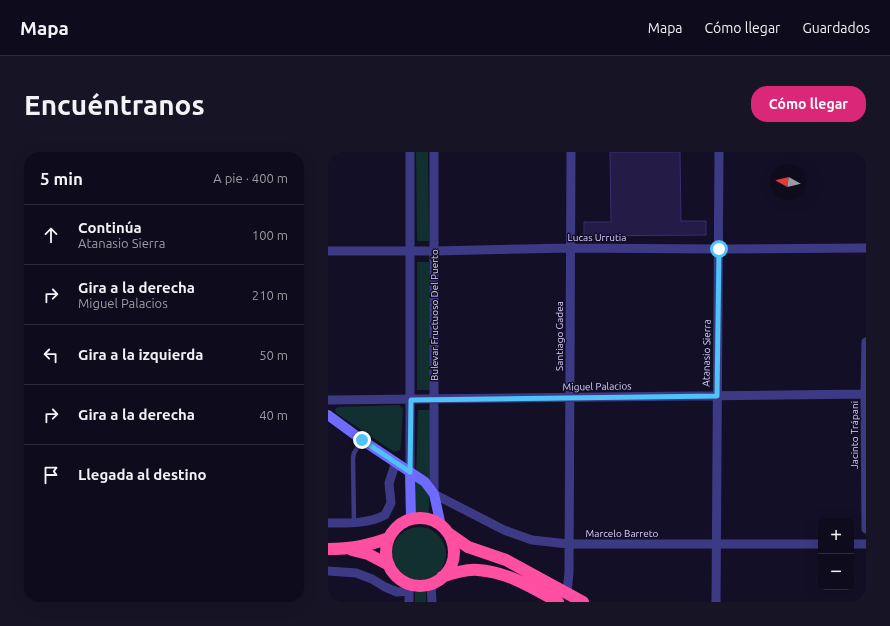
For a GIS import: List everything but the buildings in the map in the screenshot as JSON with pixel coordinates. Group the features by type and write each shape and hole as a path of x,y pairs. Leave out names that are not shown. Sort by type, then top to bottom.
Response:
{"highway":[{"path":"562,597 506,560 468,547 434,520 411,519 402,523 394,529 386,547 386,556 393,573 409,587 431,583 442,577 462,571 477,570 503,574 562,597 583,602"},
{"path":"442,577 452,560 453,551 452,541 444,529"},
{"path":"328,549 346,549 370,545 389,538"},
{"path":"346,549 368,554 389,565"}],"street":[{"path":"410,152 411,519"},
{"name":"Bulevar Fructuoso Del Puerto","path":"434,152 434,494 444,529"},
{"name":"Santiago Gadea","path":"562,597 569,572 571,152"},
{"name":"Atanasio Sierra","path":"716,602 720,152"},
{"name":"Lucas Urrutia","path":"328,251 434,251 570,248 866,248"},
{"name":"Jacinto Trápani","path":"866,342 866,529"},
{"name":"Miguel Palacios","path":"328,400 866,394"},
{"path":"328,415 362,440 426,482 434,494"},
{"path":"328,524 354,523 372,520 385,515 391,503 389,483 396,462"},
{"name":"Marcelo Barreto","path":"434,494 504,530 532,540 568,544 818,544"},
{"path":"854,544 866,544"},
{"path":"328,571 356,573 372,579 397,592 409,587 409,602"},
{"path":"431,583 432,602"}],"lane":[{"path":"354,523 353,458 354,453 362,440"}],"green space":[{"path":"416,152 428,152 429,241 417,241"},
{"path":"417,262 429,262 430,390 417,390"},
{"path":"399,405 403,409 401,445 400,450 394,452 335,411 337,407"},
{"path":"418,410 430,410 429,516 415,516"},
{"path":"419,527 429,529 438,535 444,544 446,554 444,564 438,573 429,579 419,581 409,579 400,573 394,564 392,554 394,544 400,535 409,529"},
{"path":"415,590 426,590 426,602 415,602"}],"route":[{"path":"362,440 410,472 411,400 717,396 719,249"}]}
